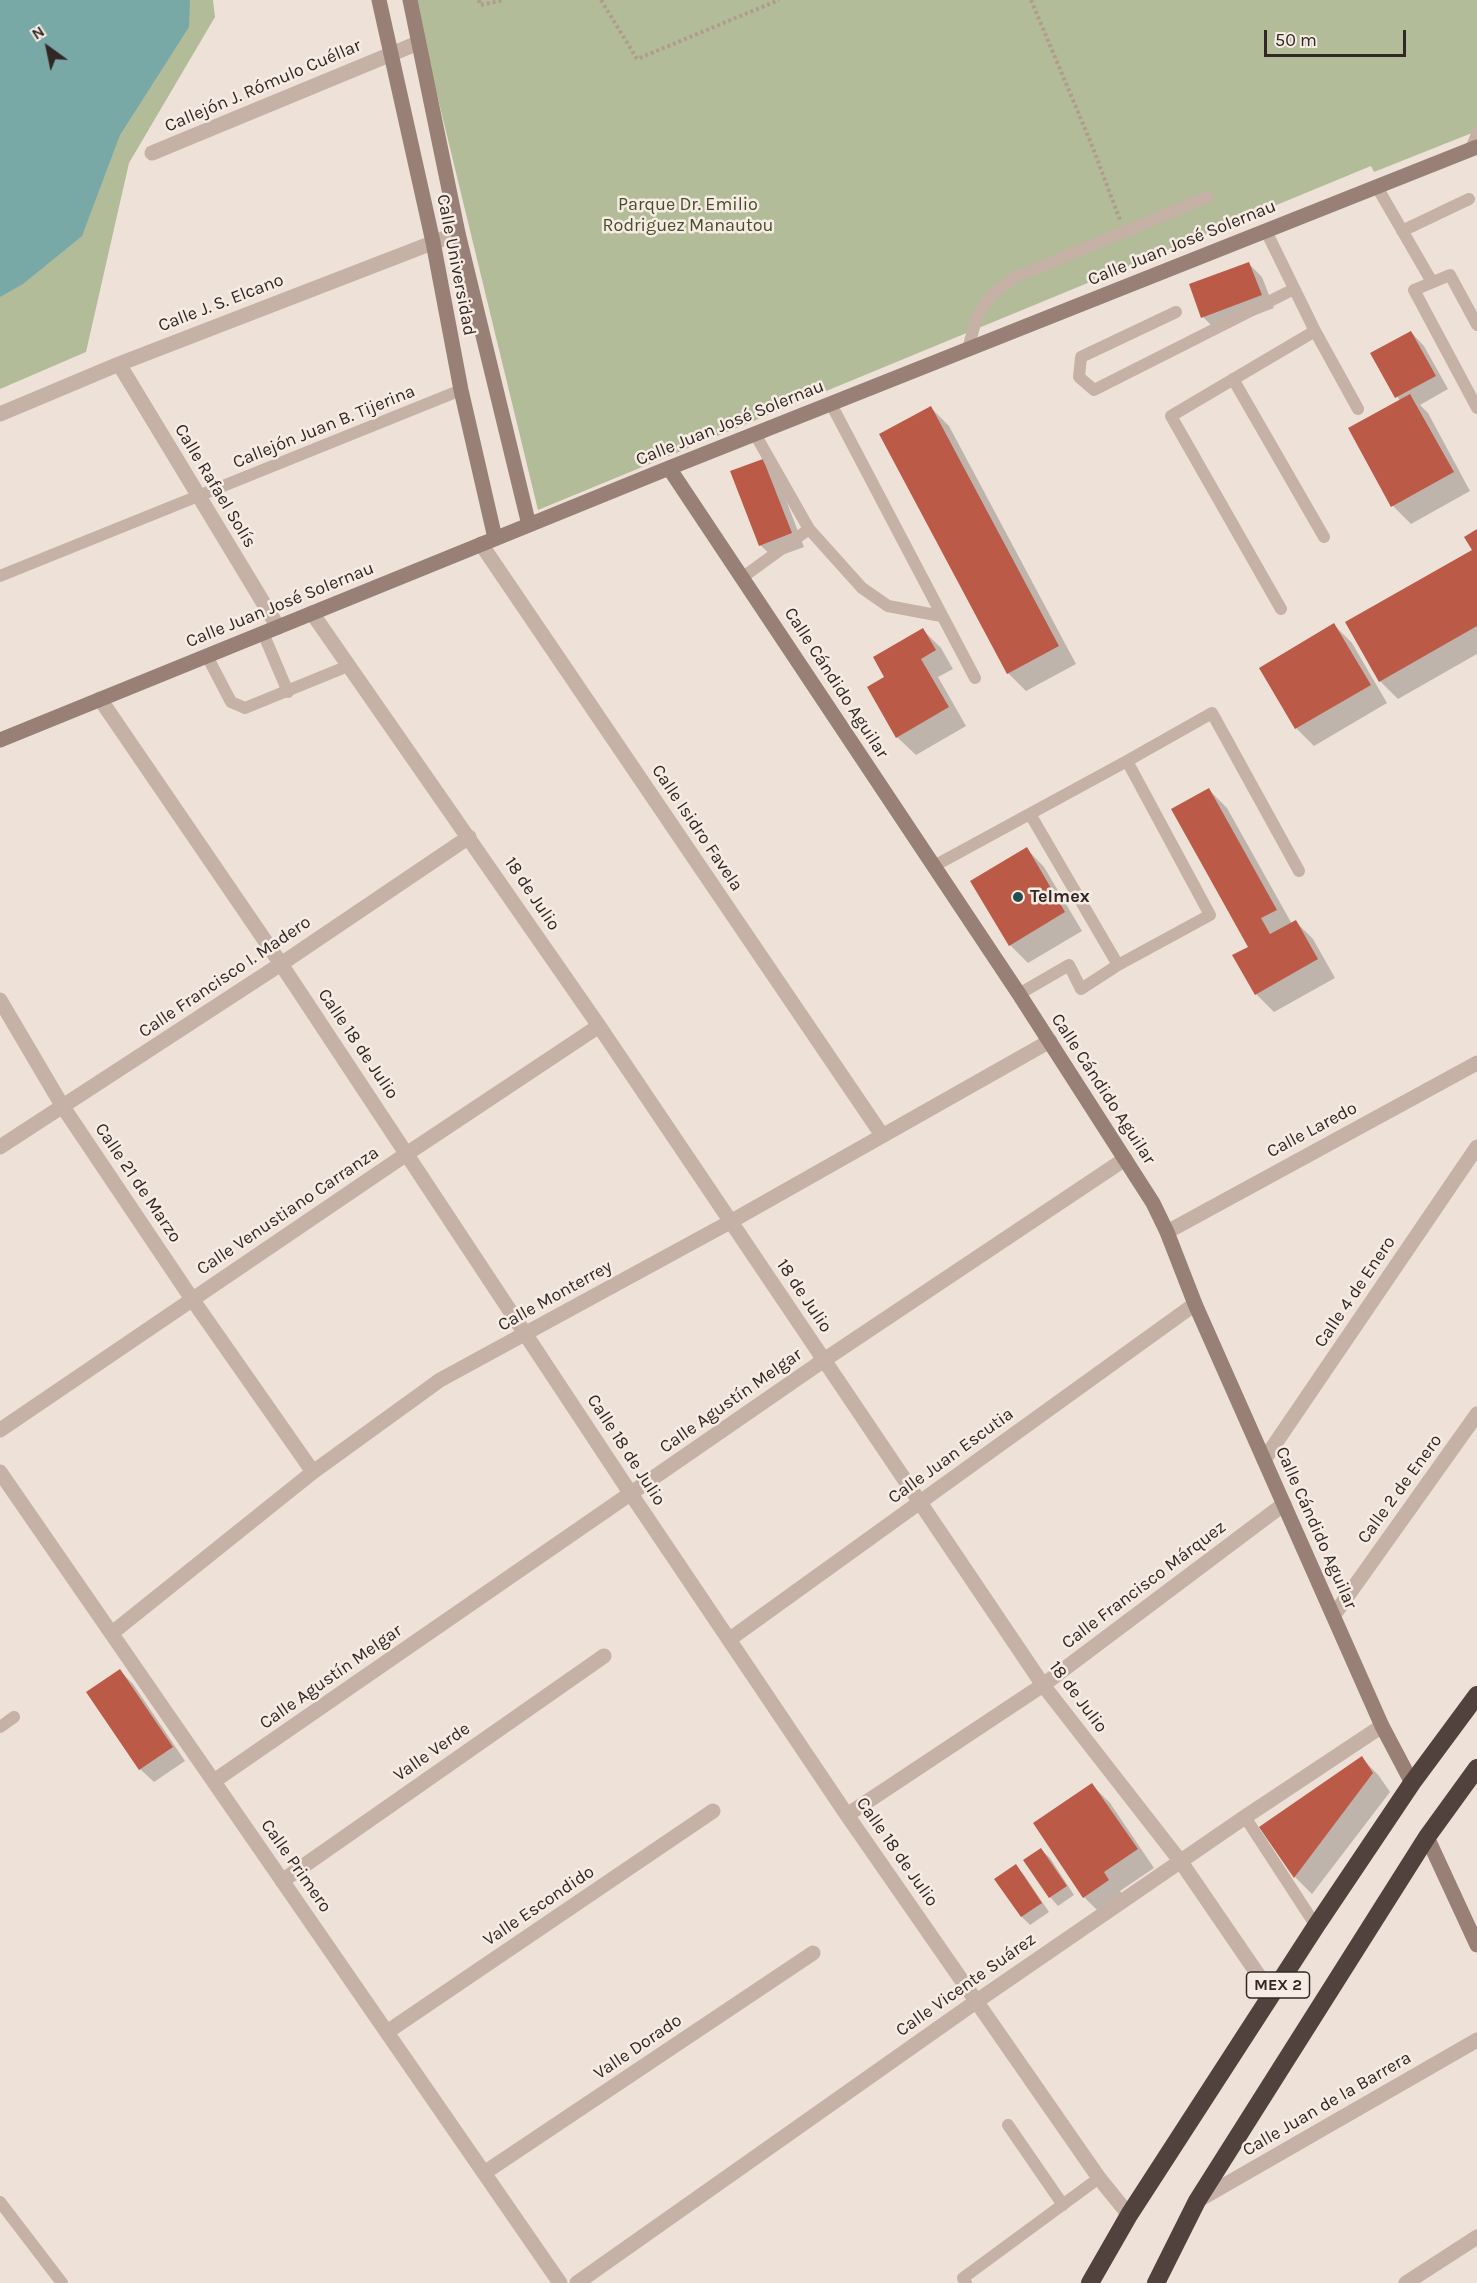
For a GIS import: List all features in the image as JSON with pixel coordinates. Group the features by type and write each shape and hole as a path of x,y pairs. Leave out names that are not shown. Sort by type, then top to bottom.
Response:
{"highway":[{"name":"MEX 2","path":"1090,2283 1129,2215 1316,1926 1412,1783 1477,1695"},
{"name":"MEX 2","path":"1156,2283 1197,2201 1427,1837 1477,1768"}],"street":[{"name":"Calle Universidad","path":"379,0 433,242 488,541"},
{"name":"Calle Universidad","path":"410,0 458,232 529,525"},
{"name":"Callejón J. Rómulo Cuéllar","path":"152,153 418,43"},
{"name":"Calle Juan José Solernau","path":"0,740 669,468 1474,148"},
{"name":"Calle J. S. Elcano","path":"0,414 119,364 458,232"},
{"name":"Calle Rafael Solís","path":"119,364 278,627"},
{"name":"Calle Cándido Aguilar","path":"669,468 1020,994 1153,1203 1195,1304 1382,1726 1412,1783"},
{"name":"Calle Isidro Favela","path":"488,541 882,1135"},
{"name":"18 de Julio","path":"312,613 599,1026 1043,1685 1181,1862 1272,1995"},
{"name":"Calle 18 de Julio","path":"100,699 408,1154 631,1494 847,1815 1099,2178 1129,2215"},
{"name":"Calle Francisco I. Madero","path":"0,1147 469,837"},
{"name":"Calle 21 de Marzo","path":"3,1010 63,1107 192,1299 313,1472"},
{"name":"Calle Venustiano Carranza","path":"0,1430 599,1026"},
{"name":"Calle Monterrey","path":"112,1633 313,1472 440,1380 730,1222 1050,1041"},
{"name":"Calle Laredo","path":"1167,1232 1477,1063"},
{"name":"Calle 4 de Enero","path":"1264,1460 1477,1147"},
{"name":"Calle Agustín Melgar","path":"214,1781 824,1360 1125,1159"},
{"name":"Calle Juan Escutia","path":"730,1639 1195,1304"},
{"name":"Calle 2 de Enero","path":"1334,1615 1477,1414"},
{"name":"Calle Primero","path":"0,1472 560,2283"},
{"name":"Calle Francisco Márquez","path":"847,1815 1043,1685 1284,1504"},
{"name":"Valle Verde","path":"282,1881 604,1656"},
{"name":"Calle Vicente Suárez","path":"577,2283 976,2001 1382,1726"},
{"name":"Valle Escondido","path":"387,2032 713,1811"},
{"path":"1427,1837 1477,1945"},
{"name":"Valle Dorado","path":"484,2173 813,1953"},
{"name":"Calle Juan de la Barrera","path":"1197,2201 1477,2040"},
{"path":"1406,2283 1477,2237"}],"lane":[{"path":"1474,148 1477,134"},
{"path":"1377,187 1432,282"},
{"path":"968,349 977,316 992,294 1016,277 1208,197"},
{"path":"1402,231 1469,199"},
{"path":"1266,231 1315,331 1358,409"},
{"path":"1477,325 1450,275 1413,290 1477,408"},
{"path":"1176,312 1081,357 1079,377 1094,390 1294,289"},
{"path":"1281,609 1171,416 1315,331"},
{"path":"1233,379 1324,537"},
{"name":"Callejón Juan B. Tijerina","path":"0,576 461,390"},
{"path":"831,404 975,678"},
{"path":"755,434 809,529 862,588 888,606 941,616"},
{"path":"743,577 809,529"},
{"path":"263,633 288,692"},
{"path":"207,656 231,702 245,708 348,666"},
{"path":"934,866 1212,713 1299,871"},
{"path":"1020,994 1070,965 1081,989 1118,965 1210,915 1128,760"},
{"path":"1030,814 1118,965"},
{"path":"0,1726 14,1717"},
{"path":"1245,1817 1316,1926"},
{"path":"1008,2126 1063,2205"},
{"path":"966,2283 963,2278 1099,2178"},
{"path":"0,2202 62,2283"}],"path":[{"path":"479,0 480,5 504,0"},
{"path":"601,0 637,59 779,0"},
{"path":"1031,0 1091,143 1125,232"}],"green space":[{"path":"0,0 213,0 215,17 129,163 86,352 0,389"},
{"name":"Parque Dr. Emilio Rodriguez Manautou","path":"414,0 1477,0 1477,131 1374,172 1371,166 538,510"}],"water":[{"path":"0,0 190,0 189,27 120,135 82,236 23,284 0,297"}],"building":[{"path":"1249,262 1262,295 1201,318 1189,284"},
{"path":"1411,331 1436,376 1395,398 1370,353"},
{"path":"1410,394 1454,472 1391,507 1348,428"},
{"path":"931,406 1059,646 1007,674 879,434"},
{"path":"763,459 792,533 759,546 730,471"},
{"path":"1477,529 1477,626 1379,682 1345,622 1472,550 1464,537"},
{"path":"1334,623 1371,685 1295,729 1259,668"},
{"path":"923,628 936,650 921,659 949,707 896,738 867,687 884,677 873,657"},
{"path":"1209,788 1277,910 1261,918 1270,934 1296,920 1318,959 1255,995 1232,955 1248,947 1171,809"},
{"name":"Telmex","path":"1027,847 1065,912 1009,946 970,881"},
{"path":"120,1669 173,1747 139,1770 86,1692"},
{"path":"1362,1756 1373,1773 1294,1878 1259,1827"},
{"path":"1092,1783 1138,1849 1104,1872 1109,1880 1083,1898 1033,1823"},
{"path":"1041,1848 1067,1886 1049,1898 1023,1860"},
{"path":"1016,1864 1042,1903 1021,1917 994,1879"}],"place":[{"name":"Telmex","path":"1018,897"}]}
